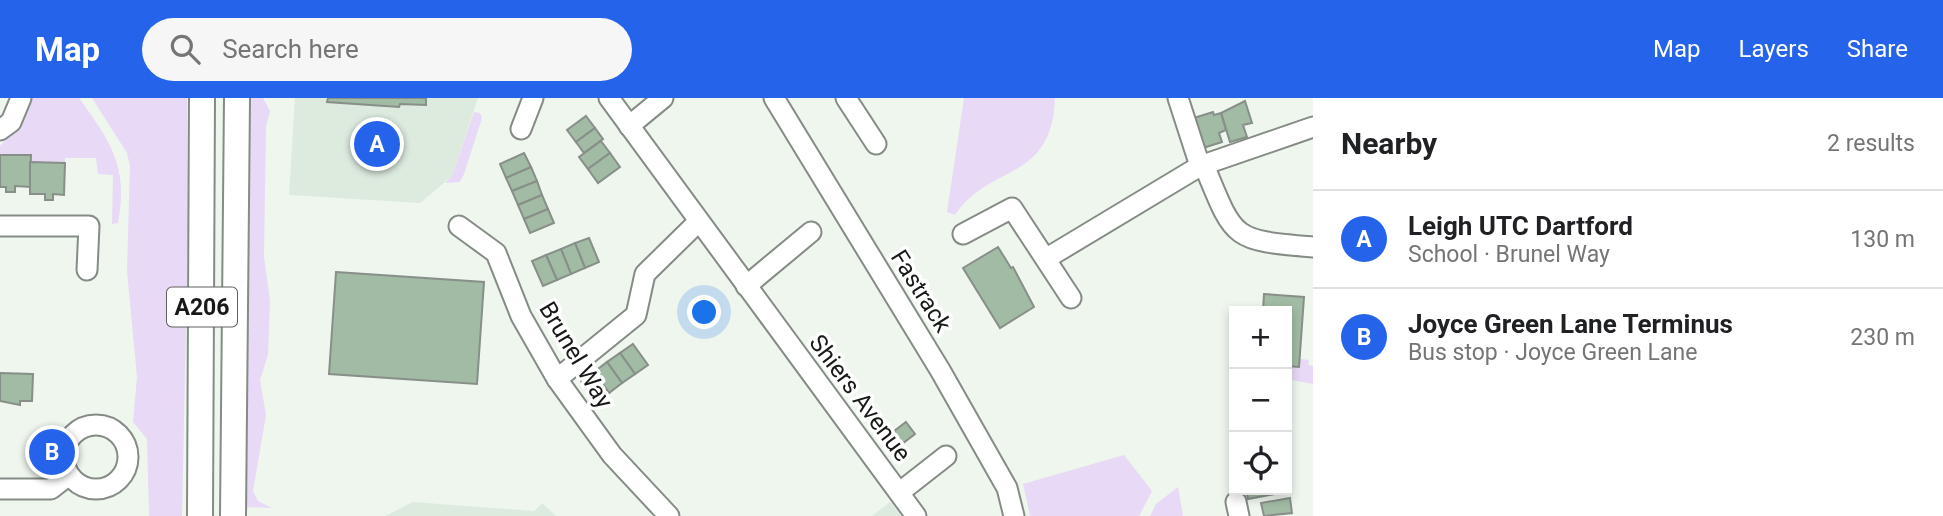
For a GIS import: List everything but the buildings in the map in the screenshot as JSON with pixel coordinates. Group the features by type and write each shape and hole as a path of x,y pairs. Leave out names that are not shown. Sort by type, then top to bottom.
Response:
{"main road":[{"name":"A206","path":"200,516 202,98"},
{"name":"A206","path":"233,516 237,98"}],"street":[{"path":"0,130 11,122 21,98"},
{"path":"521,129 533,98"},
{"name":"Shiers Avenue","path":"609,98 900,492 946,456"},
{"path":"629,126 663,98"},
{"name":"Fastrack","path":"774,98 940,370 1007,488 1014,516"},
{"path":"846,98 876,144"},
{"path":"1178,98 1202,166 1223,212 1243,236 1263,243 1313,247"},
{"path":"1047,258 1202,166 1313,127"},
{"path":"963,233 1012,208 1071,298"},
{"path":"557,379 636,314 645,274 698,222"},
{"path":"0,226 89,226 87,270"},
{"name":"Brunel Way","path":"459,226 496,253 521,316 557,379 612,455 664,514"},
{"path":"746,286 811,232"},
{"path":"0,489 51,489 69,475"},
{"path":"900,492 916,516"}],"shaded area":[{"path":"28,98 79,98 108,142 119,170 121,203 118,223 112,224 113,175 98,174 96,158 65,158 65,163 30,162 30,155 0,155 0,146 20,124"},
{"path":"92,98 187,98 188,233 182,516 149,516 147,439 133,422 137,377 127,271 130,166 127,153"},
{"path":"249,98 263,98 270,111 266,127 264,257 270,301 268,355 260,380 266,415 253,491 258,501 272,508 246,507"},
{"path":"295,98 478,98 452,176 420,203 289,195"},
{"path":"964,98 1055,98 1051,125 1043,145 1031,159 969,199 955,215 947,212"},
{"path":"474,112 480,113 482,118 464,174 460,182 445,183 452,176"},
{"path":"1300,359 1309,360 1308,365 1313,366 1313,384 1292,380 1292,366 1299,367"},
{"path":"1124,455 1152,491 1139,516 1030,516 1023,484"},
{"path":"1178,487 1183,516 1150,516 1156,504"},
{"path":"413,502 534,511 542,503 556,516 385,516"},
{"path":"890,502 901,516 872,516"}],"place":[{"name":"Leigh UTC Dartford","path":"377,144"},
{"name":"Joyce Green Lane Terminus","path":"52,452"}]}
